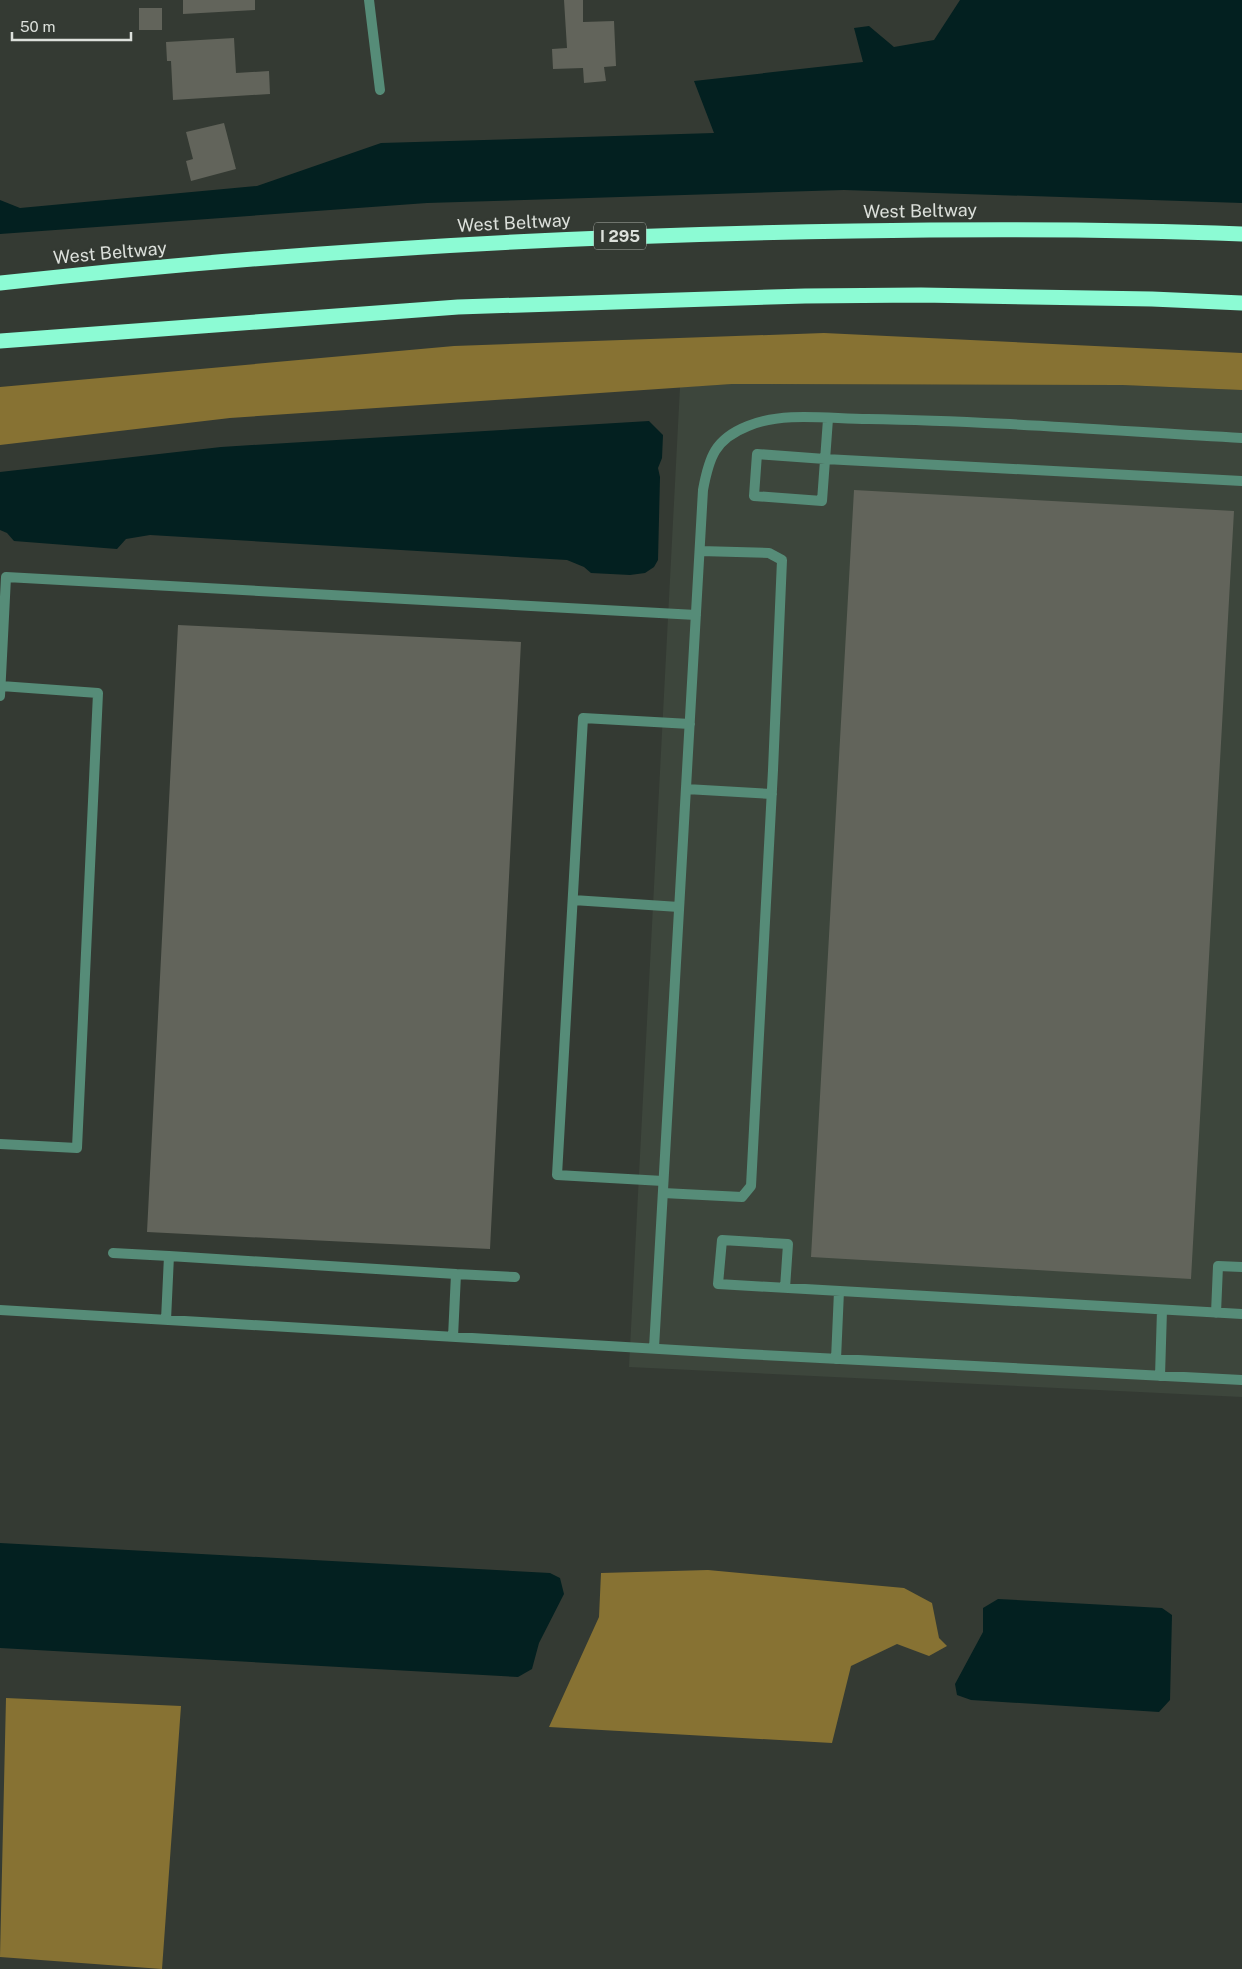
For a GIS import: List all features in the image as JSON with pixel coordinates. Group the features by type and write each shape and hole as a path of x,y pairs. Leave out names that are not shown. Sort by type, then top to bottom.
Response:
{"highway":[{"name":"West Beltway","path":"0,283 271,257 463,244 616,237 1003,229 1242,234"},
{"path":"0,341 458,307 805,296 920,295 1152,299 1242,303"}],"street":[{"path":"369,0 380,90"},
{"path":"828,418 825,459 822,501 754,496 757,454 825,459 1242,481"},
{"path":"654,1348 703,490 707,470 715,450 730,435 749,426 774,419 913,420 1242,438"},
{"path":"663,1193 742,1197 751,1186 772,794 782,560 769,553 700,551"},
{"path":"0,696 3,577 696,615"},
{"path":"0,686 98,692 77,1148 0,1144"},
{"path":"663,1181 557,1175 583,718 690,724"},
{"path":"686,789 772,794"},
{"path":"573,900 679,906"},
{"path":"785,1288 788,1244 722,1240 718,1284 785,1288 839,1291 1162,1310 1242,1314"},
{"path":"113,1253 515,1277"},
{"path":"166,1320 169,1256"},
{"path":"1216,1313 1218,1266 1242,1267"},
{"path":"453,1337 456,1274"},
{"path":"836,1359 839,1291"},
{"path":"0,1310 836,1359 1242,1380"},
{"path":"1160,1376 1162,1310"}],"shaded area":[{"path":"824,333 1242,353 1242,390 1122,385 732,384 230,418 0,445 0,387 454,346"},
{"path":"732,384 1122,385 1242,390 1242,1397 629,1367 680,387"},
{"path":"708,1570 904,1588 932,1603 939,1638 947,1646 929,1656 897,1644 851,1666 832,1743 549,1727 599,1617 601,1573"},
{"path":"6,1698 181,1706 162,1969 0,1957"}],"water":[{"path":"960,0 1242,0 1242,203 844,190 427,203 0,234 0,200 20,208 257,186 381,143 714,133 694,81 863,62 854,28 869,26 894,47 934,40"},
{"path":"649,421 663,435 662,458 658,468 660,477 658,560 654,567 645,573 630,575 591,573 584,567 567,560 150,535 126,539 117,549 14,541 7,533 0,530 0,472 221,447"},
{"path":"0,1543 550,1573 560,1578 564,1594 539,1643 532,1669 518,1677 0,1648"},
{"path":"998,1599 1162,1608 1172,1615 1170,1700 1159,1712 971,1700 957,1695 955,1684 983,1632 983,1608"}],"building":[{"path":"183,0 255,0 255,10 183,14"},
{"path":"564,0 583,0 583,22 614,21 616,66 604,67 606,81 584,83 583,68 553,69 552,49 567,48"},
{"path":"139,8 162,8 162,30 139,30"},
{"path":"234,38 236,73 269,71 270,94 173,100 171,61 167,61 166,42"},
{"path":"224,123 236,169 191,181 186,161 193,159 186,132"},
{"path":"854,490 1234,511 1191,1279 811,1257"},
{"path":"178,625 521,642 490,1249 147,1232"}]}
